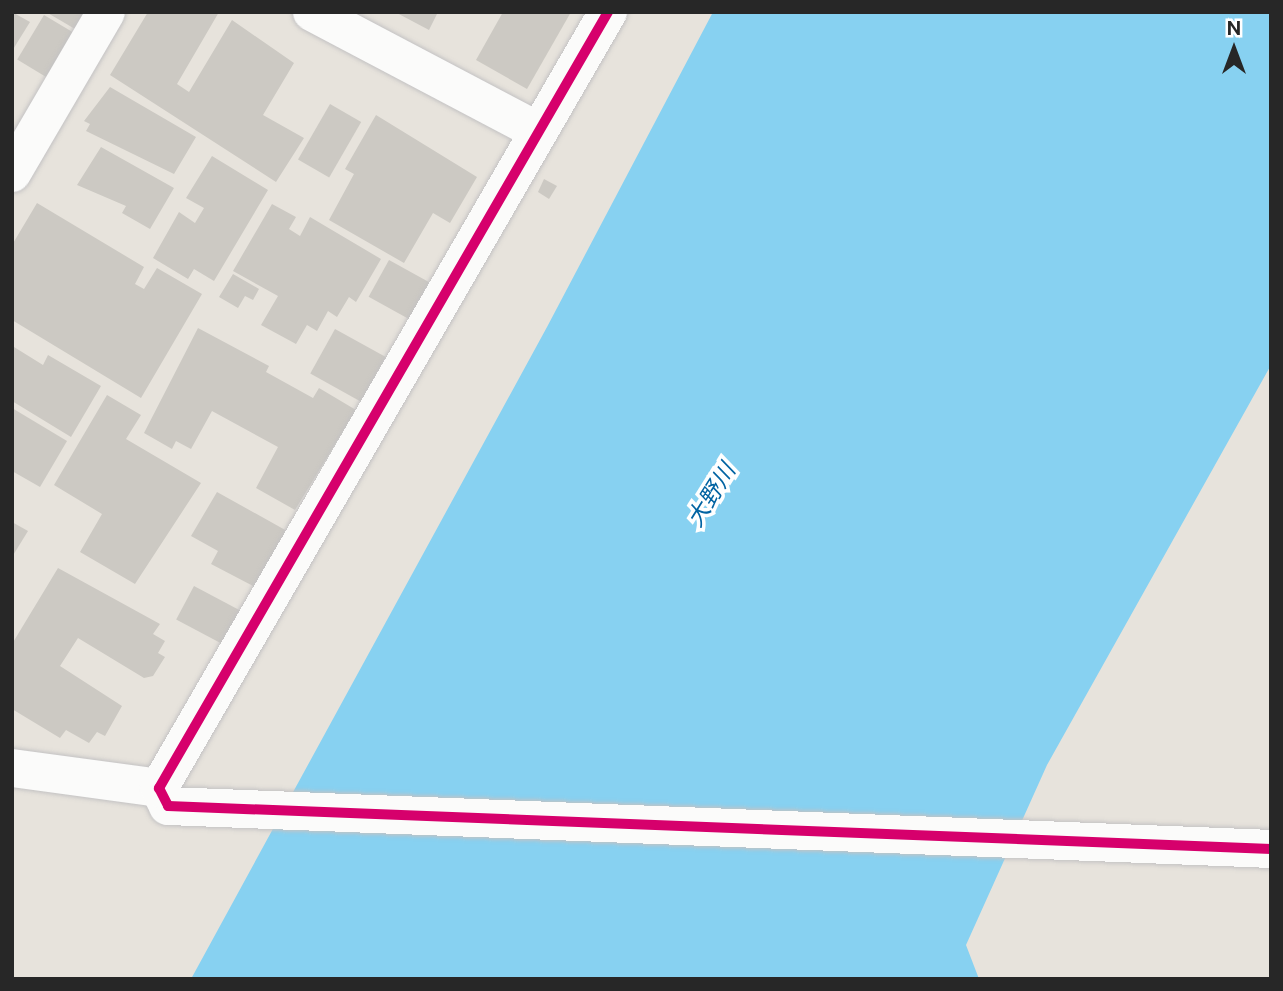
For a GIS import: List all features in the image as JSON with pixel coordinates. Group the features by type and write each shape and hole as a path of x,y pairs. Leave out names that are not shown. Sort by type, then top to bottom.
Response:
{"street":[{"path":"12,173 106,12"},
{"path":"312,12 536,130"},
{"path":"164,797 536,130 608,12"},
{"path":"12,768 164,797 1271,849"}],"water":[{"name":"大野川","path":"713,12 1271,12 1271,365 1047,765 966,945 979,979 191,979 547,327"}],"building":[{"path":"12,12 30,22 12,51"},
{"path":"46,12 85,12 75,29"},
{"path":"148,12 219,12 177,84 189,92 232,20 294,63 263,115 304,138 276,182 110,75"},
{"path":"395,12 438,12 429,30"},
{"path":"503,12 571,12 527,89 476,60"},
{"path":"44,15 77,35 51,80 17,60"},
{"path":"110,87 196,137 174,174 86,131 90,124 84,121"},
{"path":"330,104 361,122 329,177 298,159"},
{"path":"376,115 477,177 450,223 433,213 404,263 329,220 354,174 345,169"},
{"path":"101,147 174,188 150,229 122,213 126,206 77,185"},
{"path":"212,156 268,190 214,281 194,269 188,279 153,258 179,212 195,223 204,208 186,198"},
{"path":"544,179 557,186 549,199 538,192"},
{"path":"37,203 144,267 135,284 144,289 157,268 202,294 141,398 12,320 12,245"},
{"path":"272,204 296,217 289,229 300,236 310,217 381,259 356,302 349,297 337,317 328,311 317,331 307,325 296,344 261,325 278,296 233,271"},
{"path":"389,260 429,282 409,319 369,297"},
{"path":"233,274 259,289 253,300 245,296 238,308 219,297"},
{"path":"198,328 269,366 266,372 313,398 319,388 356,410 295,510 256,488 278,447 212,411 191,449 176,441 172,449 144,433"},
{"path":"335,329 386,357 361,402 310,374"},
{"path":"14,347 43,365 48,355 101,386 71,437 12,401"},
{"path":"107,395 141,415 126,439 201,483 135,584 80,552 102,514 54,485"},
{"path":"12,408 67,441 40,487 12,471"},
{"path":"217,492 287,531 255,587 211,564 218,551 191,536"},
{"path":"12,522 28,531 12,557"},
{"path":"58,568 160,624 153,634 165,641 158,653 165,657 153,676 144,678 78,638 60,666 122,706 105,736 97,732 89,743 66,730 60,738 12,709 12,644"},
{"path":"194,586 243,612 225,645 176,620"}],"cycle path":[{"path":"608,12 159,788 168,806 1271,849"}]}
